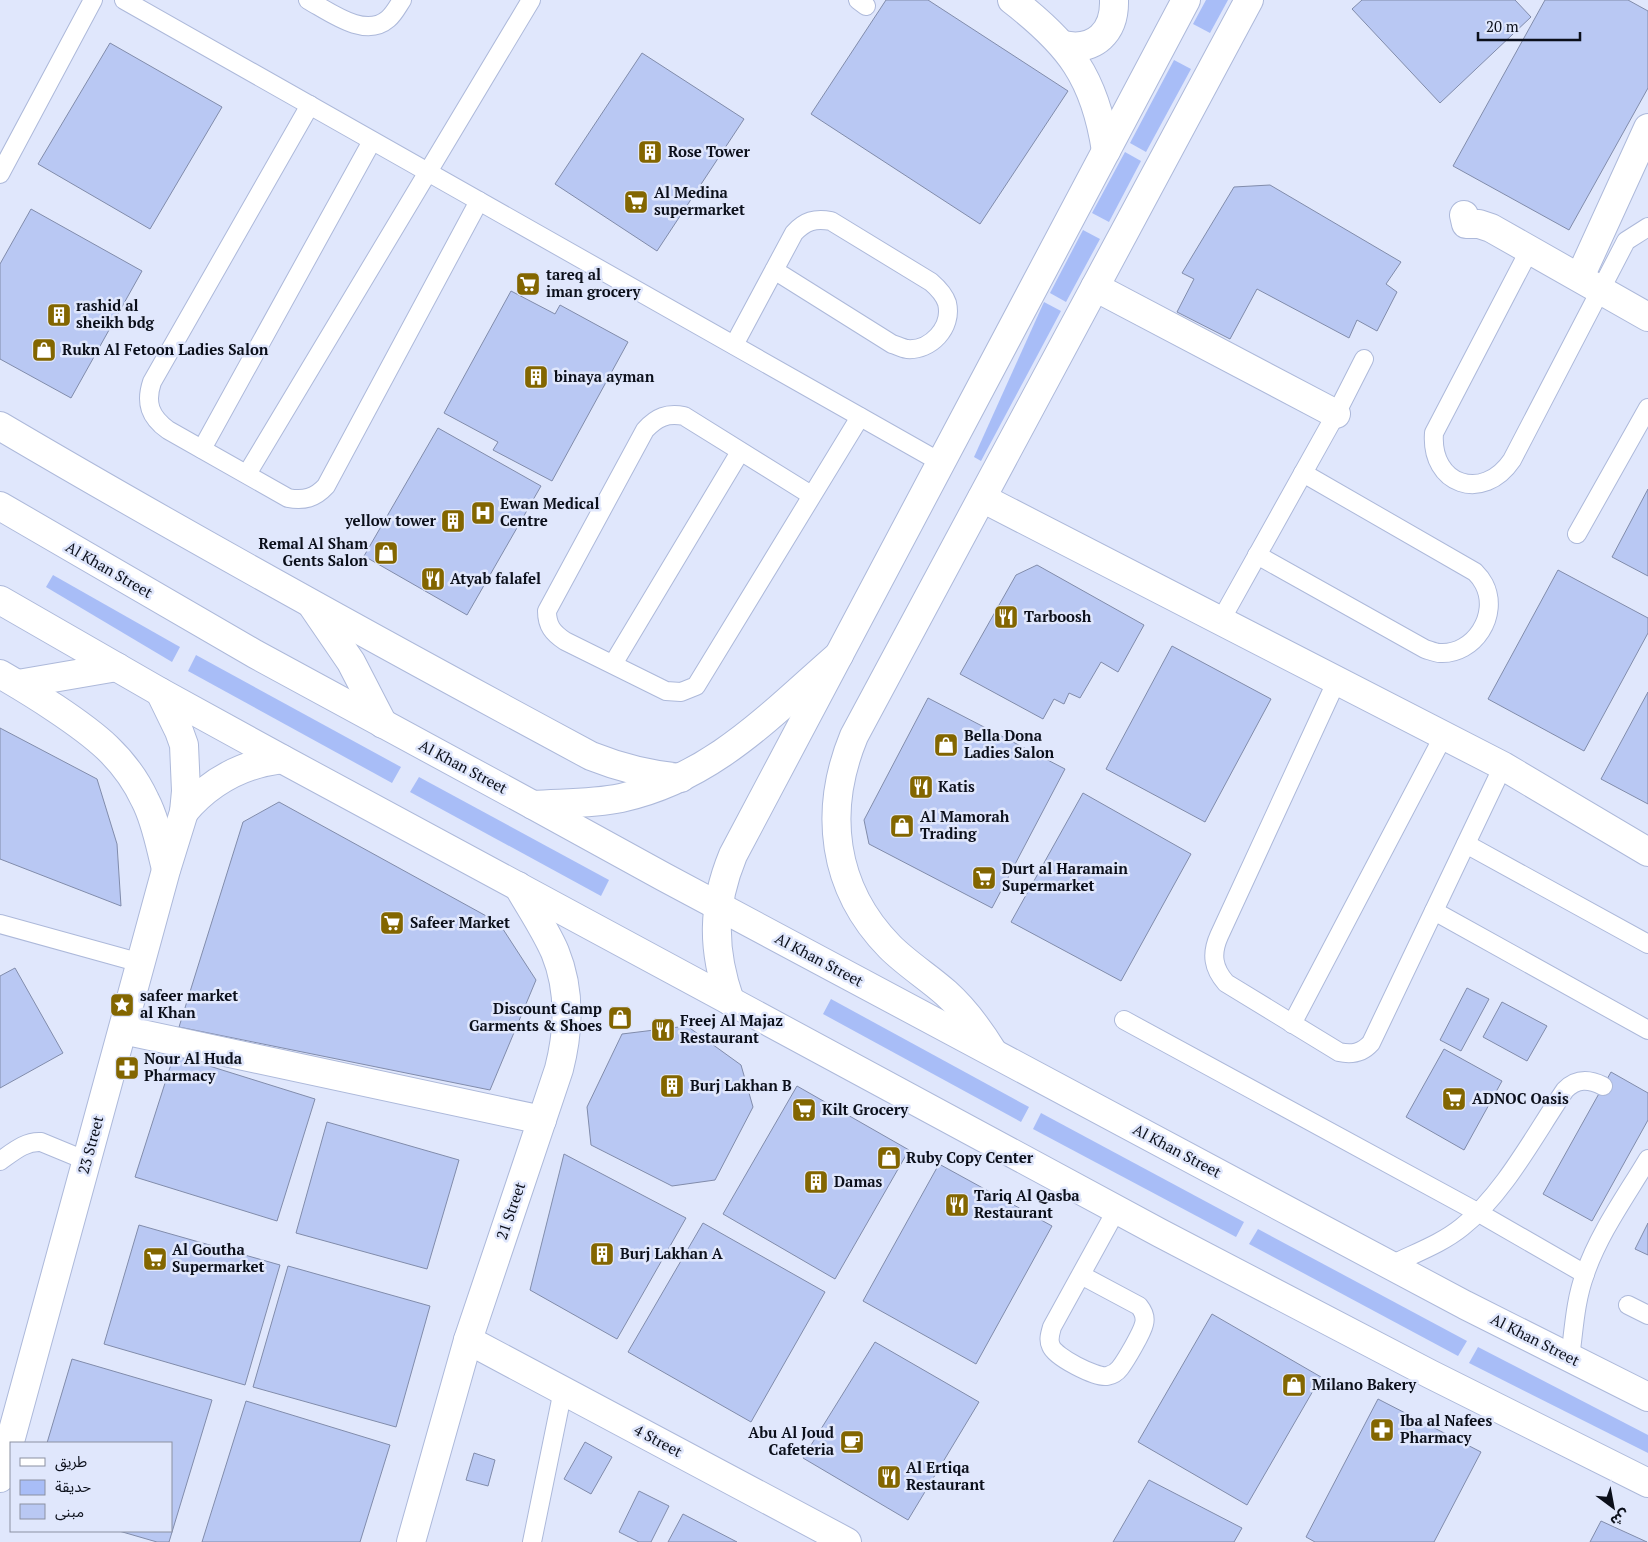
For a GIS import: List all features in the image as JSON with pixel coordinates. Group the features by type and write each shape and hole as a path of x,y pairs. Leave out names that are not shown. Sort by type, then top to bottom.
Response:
{"street":[{"path":"1012,0 1034,17 1063,45 1076,64 1097,105 1106,151"},
{"path":"1063,45 1074,47 1086,46 1106,33 1112,22 1114,0"},
{"path":"730,1000 719,964 716,935 718,906 726,871 733,855 1186,0"},
{"path":"993,1052 980,1031 947,994 891,948 872,926 853,894 839,851 836,827 839,781 845,758 854,736 1249,0"},
{"path":"1590,283 1648,128"},
{"path":"1464,215 1466,224 1479,224 1491,228 1648,317"},
{"path":"1095,287 1336,414"},
{"path":"0,426 312,605 591,756 635,772 681,778"},
{"path":"982,498 1503,766 1648,852"},
{"name":"Al Khan Street","path":"0,506 246,650 718,906 1391,1265 1648,1397"},
{"path":"0,600 160,692 282,759 1117,1209 1430,1374 1648,1483"},
{"path":"312,605 351,662 384,724"},
{"path":"534,805 621,798 681,778 738,743 839,655"},
{"path":"9,679 117,667"},
{"path":"9,679 88,730 112,751 131,774 146,801 156,830 166,870"},
{"name":"23 Street","path":"0,1478 166,870 184,812 186,791 184,745 160,692"},
{"name":"23 Street","path":"184,812 221,778 250,765 282,759"},
{"name":"21 Street","path":"411,1542 468,1340 559,1069 564,1046 567,1022 566,998 562,975 555,952 518,886"},
{"path":"123,1030 542,1120"},
{"name":"4 Street","path":"468,1340 847,1542"}],"lane":[{"path":"0,174 93,0"},
{"path":"124,0 940,462"},
{"path":"308,0 350,22 366,27 375,27 389,18 402,0"},
{"path":"246,474 531,0"},
{"path":"310,105 152,382 149,402 158,423 202,450 288,498 299,500 319,494 326,486 479,201"},
{"path":"202,450 372,141"},
{"path":"734,346 774,270 794,233 806,222 820,219 831,221 931,282 941,291 947,304 947,318 942,332 932,342 919,348 905,349 892,344 774,270"},
{"path":"1530,250 1434,433 1433,445 1441,468 1461,482 1485,483 1496,478 1505,470 1512,460 1590,283 1626,241 1648,227"},
{"path":"1221,620 1336,414 1364,359"},
{"path":"1577,534 1648,408"},
{"path":"812,494 740,452 684,416 673,414 662,416 652,422 645,430 547,612 549,627 556,635 666,691 681,692 696,686 860,417"},
{"path":"613,664 740,452"},
{"path":"1257,555 1424,649 1440,653 1456,650 1470,643 1482,631 1488,616 1489,600 1484,584 1475,572 1303,474"},
{"path":"1337,680 1215,946 1214,956 1216,967 1226,983 1340,1052 1348,1054 1365,1049 1375,1035 1503,766"},
{"path":"1292,1024 1444,735"},
{"path":"1466,844 1648,944"},
{"path":"1434,911 1648,1030"},
{"path":"0,924 141,963"},
{"path":"1124,1020 1479,1213 1585,1274"},
{"path":"1391,1265 1440,1241 1479,1213 1502,1186 1565,1090 1571,1084 1587,1080 1603,1086"},
{"path":"0,1160 29,1142 41,1142 87,1161"},
{"path":"1570,1358 1575,1314 1585,1274 1594,1250 1648,1159"},
{"path":"1081,1275 1139,1306 1144,1316 1143,1328 1119,1369 1106,1377 1091,1373 1056,1354 1051,1348 1049,1341 1052,1327 1117,1209"},
{"path":"1628,1305 1648,1315"},
{"path":"532,1542 563,1390"}],"green space":[{"path":"1206,0 1228,0 1210,33 1193,24"},
{"path":"1174,60 1191,69 1146,152 1130,143"},
{"path":"1125,152 1141,161 1109,222 1092,213"},
{"path":"1083,230 1100,239 1066,302 1050,293"},
{"path":"1044,302 1061,311 981,461 974,457"},
{"path":"53,575 180,647 172,662 46,587"},
{"path":"196,655 401,767 392,783 188,671"},
{"path":"419,777 609,880 601,896 410,792"},
{"path":"831,999 1029,1107 1021,1122 823,1014"},
{"path":"1041,1113 1244,1222 1236,1237 1033,1129"},
{"path":"1258,1229 1467,1341 1458,1356 1249,1244"},
{"path":"1478,1347 1648,1435 1648,1453 1469,1363"}],"building":[{"path":"886,0 928,0 1068,91 980,224 811,114"},
{"path":"1362,0 1515,0 1531,17 1440,103 1352,9"},
{"path":"1545,0 1628,0 1648,11 1648,88 1569,230 1453,166"},
{"path":"110,43 222,107 150,229 38,164"},
{"name":"Rose Tower","path":"642,53 744,119 657,251 555,184"},
{"path":"1270,185 1401,262 1386,284 1397,292 1377,331 1357,320 1349,338 1257,289 1230,339 1177,312 1194,279 1182,273 1234,187"},
{"name":"rashid al sheikh bdg","path":"31,209 142,271 71,398 0,359 0,264"},
{"name":"binaya ayman","path":"511,291 555,314 560,305 628,342 552,481 493,450 498,442 444,413"},
{"name":"yellow tower","path":"438,428 541,486 467,615 364,556"},
{"path":"1648,489 1648,576 1612,557"},
{"path":"1037,565 1144,625 1118,672 1101,662 1080,698 1069,693 1064,704 1054,699 1043,719 960,674 1016,575"},
{"path":"1558,570 1648,618 1648,633 1584,751 1488,699"},
{"path":"1172,646 1271,699 1205,822 1106,769"},
{"path":"1648,692 1648,804 1601,779"},
{"path":"928,698 1065,769 992,908 869,844 864,820"},
{"path":"0,728 97,779 117,844 121,906 0,859"},
{"path":"1083,793 1191,854 1121,981 1011,922"},
{"path":"279,802 499,923 536,980 490,1090 179,1027 243,822"},
{"path":"15,968 63,1053 0,1088 0,976"},
{"path":"1467,988 1489,999 1461,1051 1440,1040"},
{"path":"1502,1002 1547,1026 1527,1061 1483,1037"},
{"name":"Burj Lakhan B","path":"687,1026 741,1065 753,1107 715,1180 672,1186 591,1145 587,1107 622,1034"},
{"name":"ADNOC Oasis","path":"1444,1049 1502,1081 1464,1150 1406,1117"},
{"path":"174,1055 315,1099 277,1221 135,1177"},
{"path":"1611,1072 1648,1093 1648,1120 1592,1221 1543,1194"},
{"name":"Damas","path":"797,1086 909,1150 835,1279 723,1214"},
{"path":"327,1122 459,1160 427,1269 296,1233"},
{"name":"Burj Lakhan A","path":"564,1154 686,1218 617,1339 530,1290"},
{"path":"939,1164 1052,1226 976,1364 863,1301"},
{"path":"703,1223 825,1292 751,1422 628,1352"},
{"path":"1648,1223 1648,1255 1635,1249"},
{"path":"139,1225 280,1265 245,1385 104,1344"},
{"path":"288,1266 430,1306 396,1427 253,1387"},
{"path":"1212,1314 1321,1377 1247,1505 1138,1442"},
{"path":"875,1342 979,1402 908,1520 803,1458"},
{"path":"72,1359 212,1400 169,1542 157,1542 122,1532 172,1532 172,1442 47,1442"},
{"path":"1378,1399 1481,1452 1434,1542 1315,1542 1306,1537"},
{"path":"246,1401 390,1445 360,1542 202,1542"},
{"path":"585,1442 612,1457 591,1494 564,1479"},
{"path":"474,1453 495,1460 488,1486 466,1480"},
{"path":"1149,1480 1242,1528 1234,1542 1113,1542"},
{"path":"639,1491 669,1506 651,1542 639,1542 619,1532"},
{"path":"683,1514 737,1542 668,1542"},
{"path":"1601,1521 1647,1542 1590,1542"}],"place":[{"name":"Rose Tower","path":"650,152"},
{"name":"Al Medina supermarket","path":"636,202"},
{"name":"tareq al iman grocery","path":"528,284"},
{"name":"rashid al sheikh bdg","path":"59,315"},
{"name":"Rukn Al Fetoon Ladies Salon","path":"44,350"},
{"name":"binaya ayman","path":"536,377"},
{"name":"Ewan Medical Centre","path":"483,513"},
{"name":"yellow tower","path":"453,521"},
{"name":"Remal Al Sham Gents Salon","path":"386,553"},
{"name":"Atyab falafel","path":"433,579"},
{"name":"Tarboosh","path":"1006,617"},
{"name":"Bella Dona Ladies Salon","path":"946,745"},
{"name":"Katis","path":"921,787"},
{"name":"Al Mamorah Trading","path":"902,826"},
{"name":"Durt al Haramain Supermarket","path":"984,878"},
{"name":"Safeer Market","path":"392,923"},
{"name":"safeer market al Khan","path":"122,1005"},
{"name":"Discount Camp Garments & Shoes","path":"620,1018"},
{"name":"Freej Al Majaz Restaurant","path":"663,1030"},
{"name":"Nour Al Huda Pharmacy","path":"127,1068"},
{"name":"Burj Lakhan B","path":"672,1086"},
{"name":"ADNOC Oasis","path":"1454,1099"},
{"name":"Kilt Grocery","path":"804,1110"},
{"name":"Ruby Copy Center","path":"889,1158"},
{"name":"Damas","path":"816,1182"},
{"name":"Tariq Al Qasba Restaurant","path":"957,1205"},
{"name":"Burj Lakhan A","path":"602,1254"},
{"name":"Al Goutha Supermarket","path":"155,1259"},
{"name":"Milano Bakery","path":"1294,1385"},
{"name":"Iba al Nafees Pharmacy","path":"1382,1430"},
{"name":"Abu Al Joud Cafeteria","path":"852,1442"},
{"name":"Al Ertiqa Restaurant","path":"889,1477"}]}
